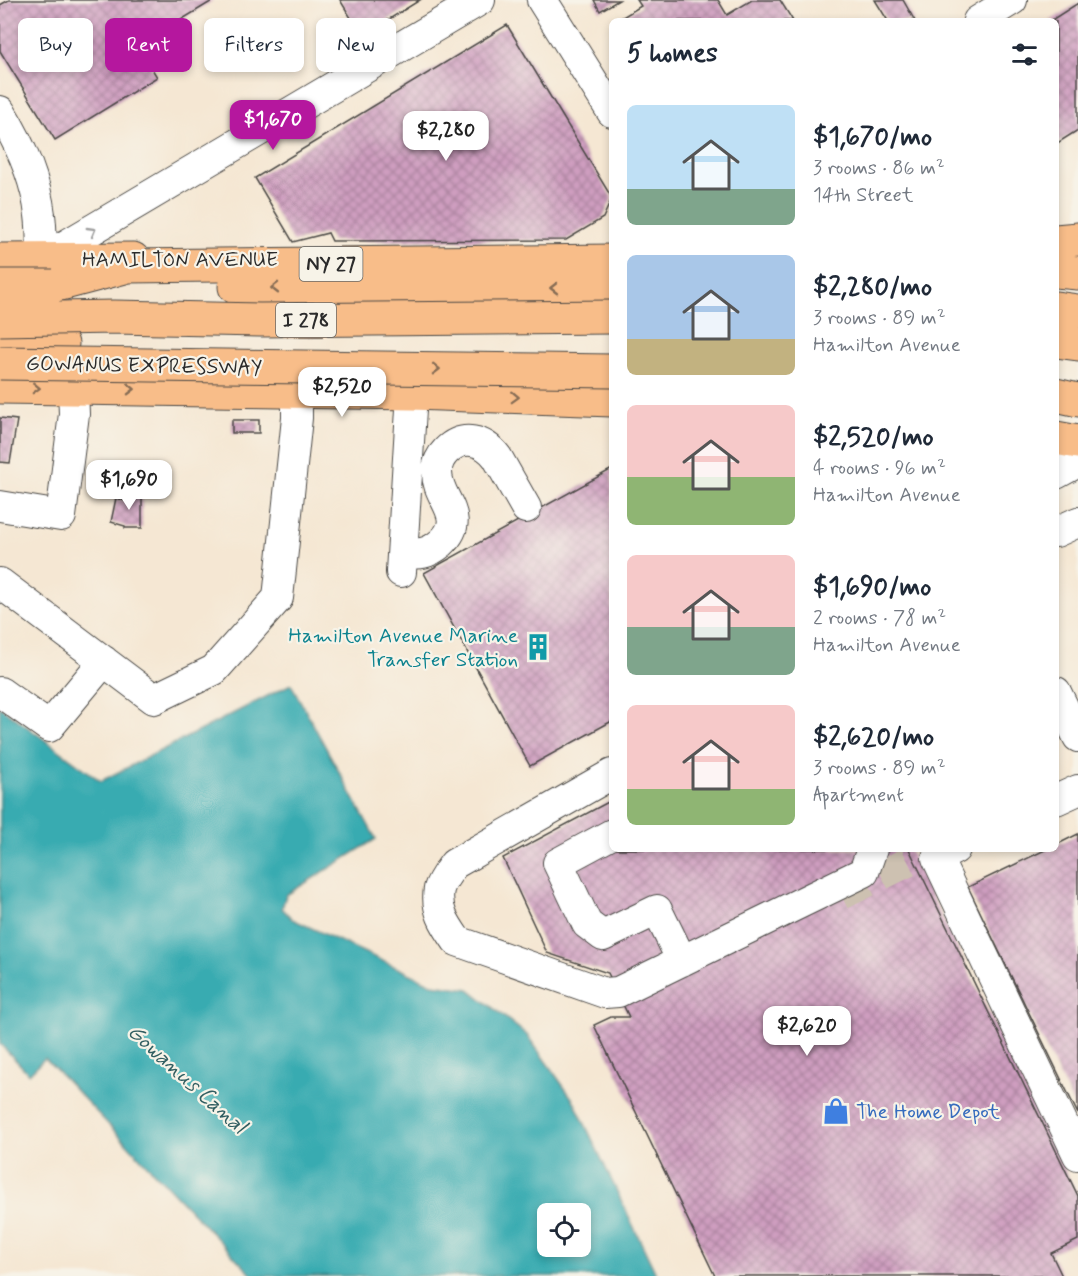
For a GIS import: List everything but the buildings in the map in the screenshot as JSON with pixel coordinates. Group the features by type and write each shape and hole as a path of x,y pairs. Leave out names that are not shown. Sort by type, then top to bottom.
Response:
{"main road":[{"path":"1059,240 1078,239"},
{"name":"NY 27","path":"47,273 128,266 607,254"},
{"path":"0,260 47,273"},
{"path":"1059,261 1078,262"},
{"path":"1059,271 1078,273"},
{"name":"I 278","path":"0,286 47,273 306,288 609,288"},
{"path":"1059,308 1078,310"},
{"name":"I 278","path":"0,319 114,317 260,320 609,317"},
{"path":"1059,341 1078,344"},
{"path":"0,344 62,344"},
{"name":"GOWANUS EXPRESSWAY","path":"0,363 609,371"},
{"path":"0,387 412,393 609,400"},
{"path":"1059,394 1078,394"},
{"path":"1059,395 1078,400"},
{"path":"1059,439 1078,442"}],"street":[{"path":"47,273 480,0"},
{"path":"542,0 609,107"},
{"path":"983,18 1012,0"},
{"path":"0,111 13,132 31,174 40,214 47,273 73,389 74,414 61,516 0,506"},
{"path":"1059,239 1078,232"},
{"path":"0,583 154,699 214,670 278,597 297,418 297,392"},
{"path":"412,393 402,562 437,546 450,531 453,521 452,512 440,491 437,470 443,454 458,442 476,441 492,450 526,508"},
{"path":"1059,472 1078,462"},
{"path":"1059,532 1078,522"},
{"path":"1059,534 1078,537"},
{"path":"0,692 49,727 104,661"},
{"path":"1059,698 1078,737"},
{"path":"609,776 454,864 439,887 438,909 458,941 605,993 618,992 864,872 871,852"},
{"path":"1059,800 1078,790"},
{"path":"609,836 558,863 587,924 603,936 657,910 682,962"},
{"path":"936,855 1078,1155"}],"water":[{"name":"Gowanus Canal","path":"291,684 376,839 286,895 282,908 292,919 432,984 469,989 527,1035 574,1101 657,1276 253,1276 45,1058 29,1074 0,1044 0,707 101,781"}],"tunnel":[{"path":"841,895 914,859"}],"place":[{"name":"Hamilton Avenue Marine Transfer Station","path":"538,647"},
{"name":"The Home Depot","path":"836,1111"}]}
